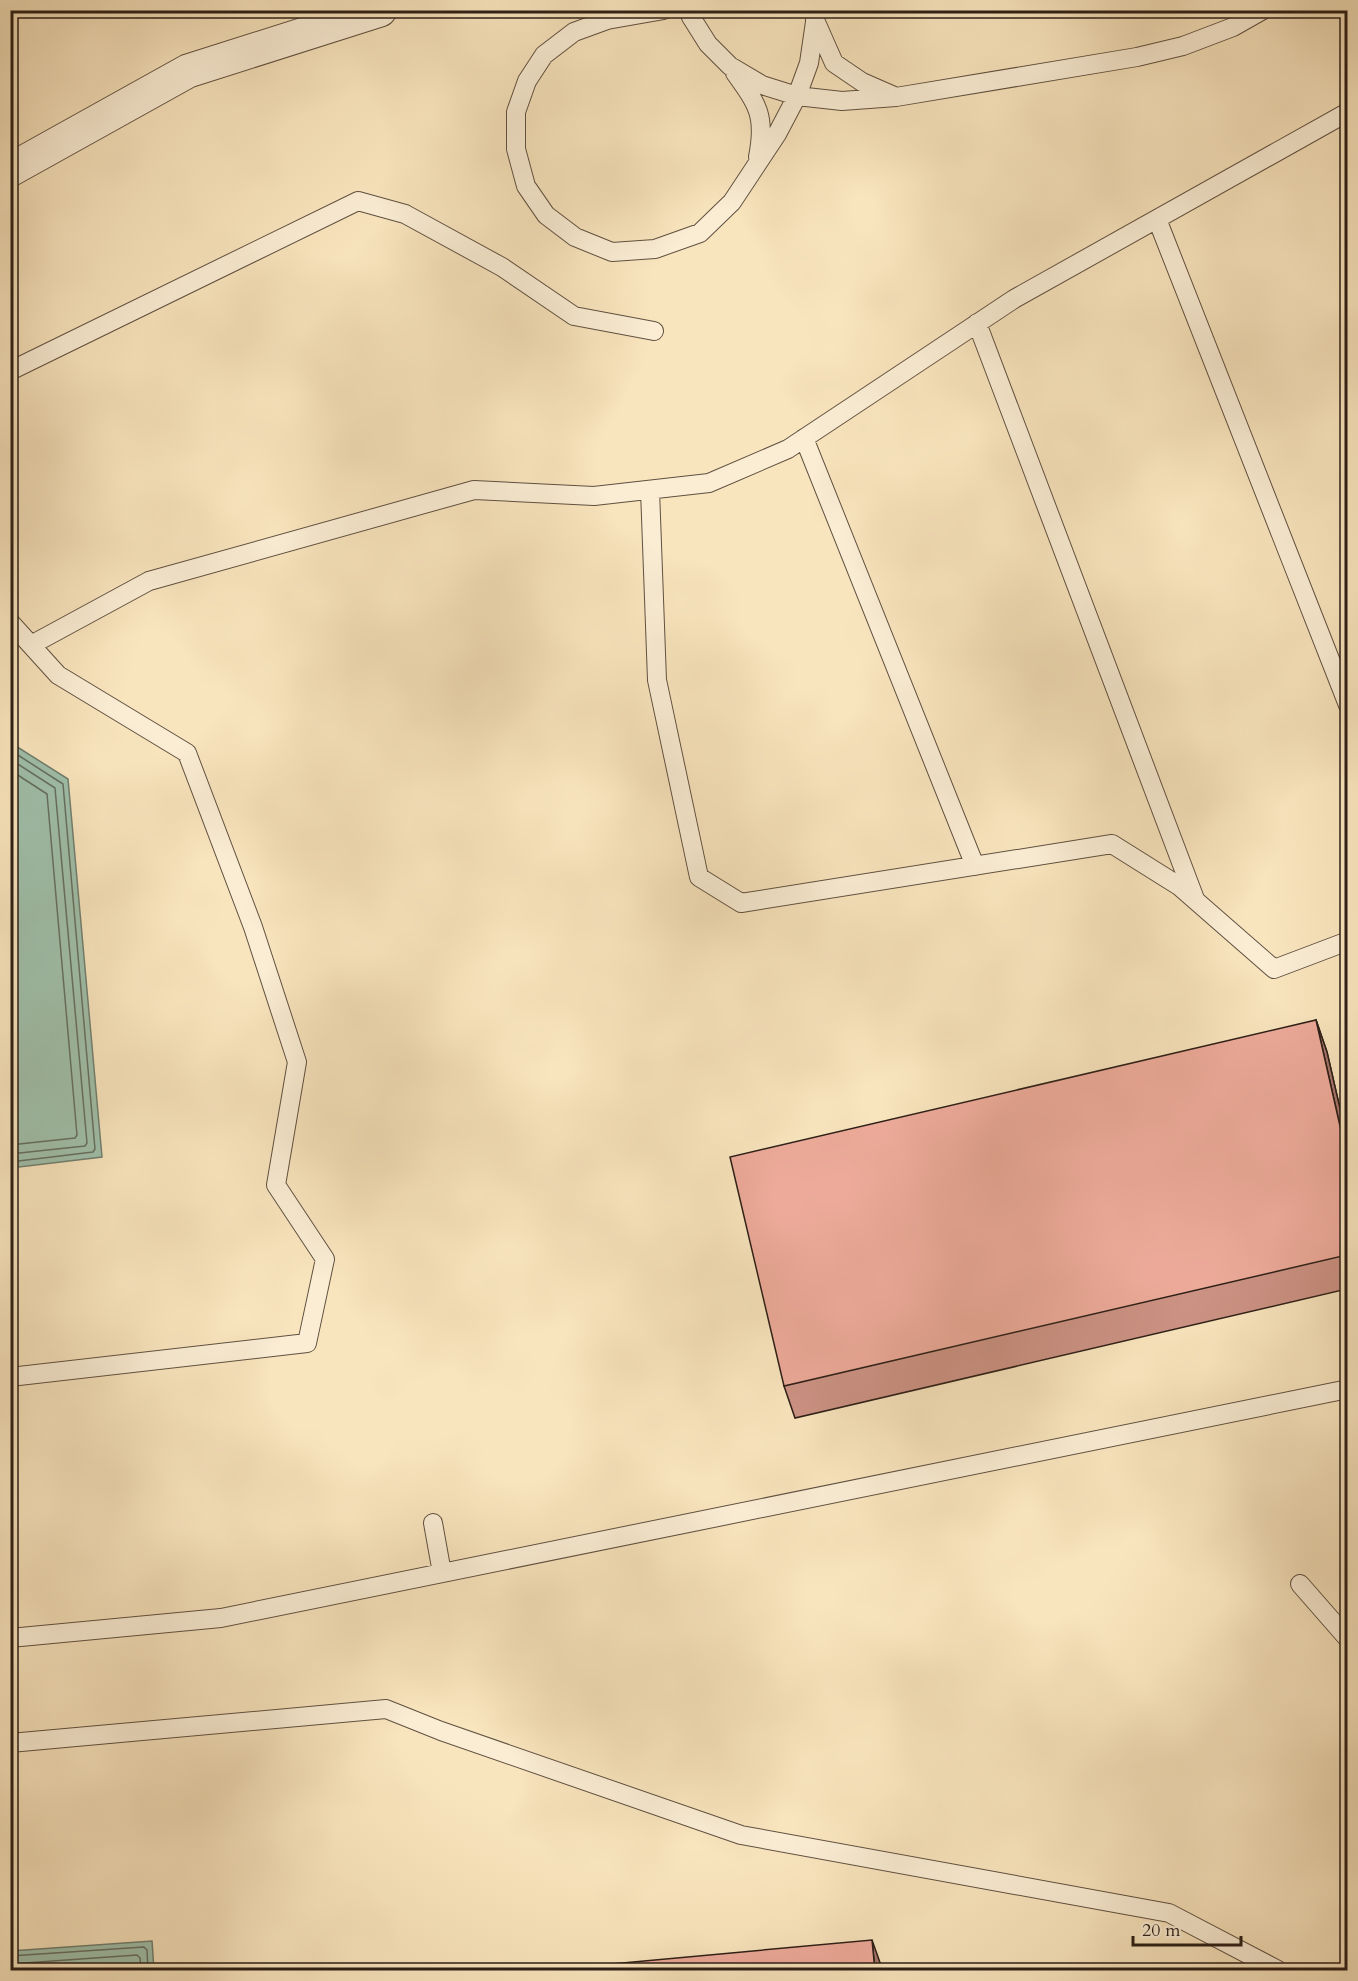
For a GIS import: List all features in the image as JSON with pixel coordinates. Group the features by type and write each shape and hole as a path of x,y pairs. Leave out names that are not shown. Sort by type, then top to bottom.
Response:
{"street":[{"path":"10,170 188,71 380,10"}],"lane":[{"path":"664,10 608,20 573,32 544,55 527,81 516,112 516,148 526,186 546,215 575,237 612,252 655,249 700,233 732,202 777,134 796,96 809,63 814,16"},
{"path":"689,10 708,44 730,66 756,102 762,134 756,168"},
{"path":"730,66 762,85 796,96 843,101 896,97 1137,57 1183,46 1233,27 1263,10"},
{"path":"814,16 834,63 862,82 896,97"},
{"path":"31,645 149,581 474,490 594,496 709,483 788,449 1014,299 1347,112"},
{"path":"10,371 358,201 405,214 502,267 574,316 654,331"},
{"path":"1157,219 1347,705"},
{"path":"977,323 1196,901"},
{"path":"804,438 975,866"},
{"path":"650,490 657,680 699,877 741,903 1112,844 1179,886 1274,969 1347,941"},
{"path":"10,622 58,675 187,753 253,927 297,1062 276,1185 326,1258 307,1343 10,1377"},
{"path":"10,1638 221,1618 1347,1389"},
{"path":"433,1523 442,1573"},
{"path":"1300,1584 1347,1639"},
{"path":"10,1743 386,1709 441,1731 741,1835 1169,1913 1278,1971"}],"water":[{"path":"11,743 68,779 102,1157 11,1168"},
{"path":"152,1941 154,1970 11,1970 11,1951"}],"building":[{"path":"1316,1020 1347,1157 1347,1255 784,1386 730,1157"},
{"path":"872,1940 875,1971 535,1971"}]}
